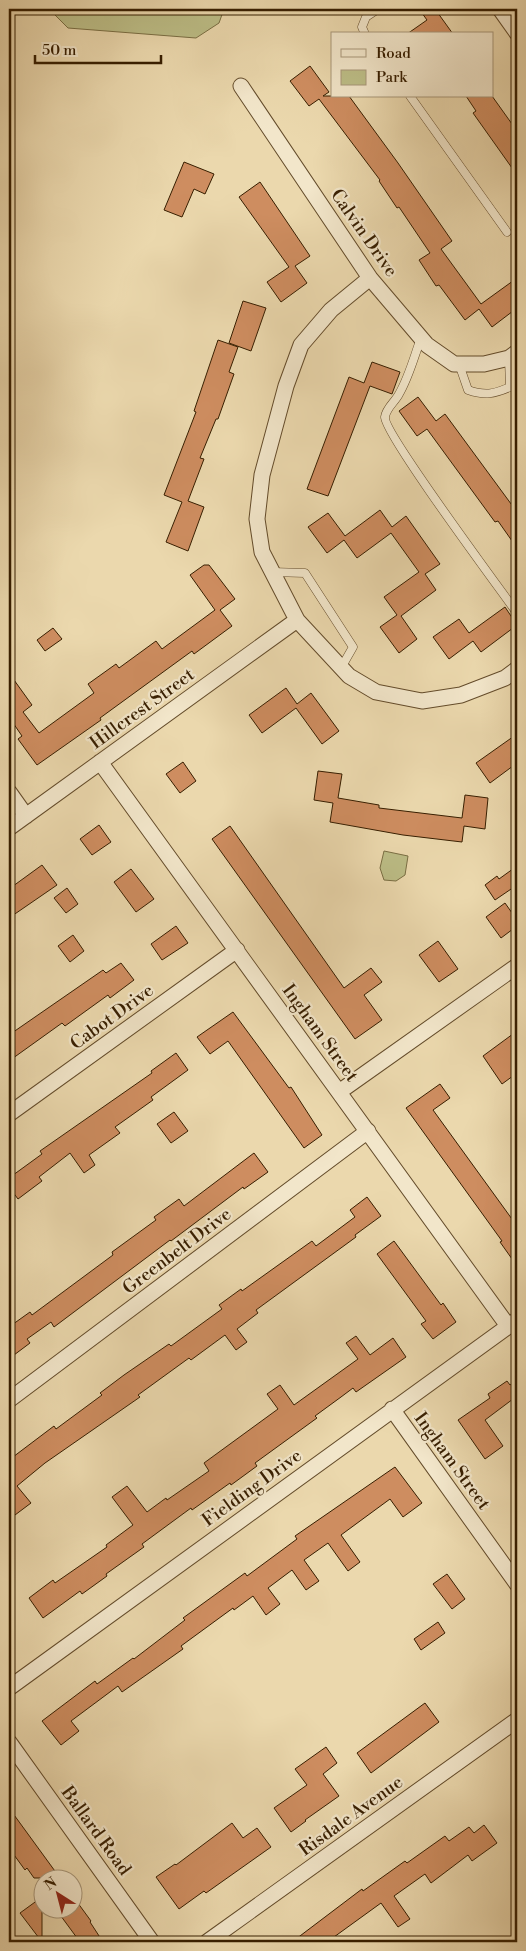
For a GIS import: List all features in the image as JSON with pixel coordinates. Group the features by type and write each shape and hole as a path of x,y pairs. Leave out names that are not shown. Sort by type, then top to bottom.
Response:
{"street":[{"path":"500,9 517,33"},
{"name":"Calvin Drive","path":"241,86 370,278 428,345 454,364 484,364 513,355"},
{"path":"370,278 332,310 301,345 286,386 262,475 257,520 262,552 297,620 341,668 350,676 376,692 422,701 461,695 505,678 517,669"},
{"name":"Hillcrest Street","path":"9,828 297,620"},
{"name":"Ingham Street","path":"100,762 339,1092 513,1323"},
{"path":"9,792 26,816"},
{"name":"Cabot Drive","path":"9,1114 237,950"},
{"path":"339,1092 517,966"},
{"name":"Greenbelt Drive","path":"9,1400 368,1131"},
{"name":"Fielding Drive","path":"9,1688 513,1323"},
{"name":"Ingham Street","path":"392,1409 517,1584"},
{"name":"Risdale Avenue","path":"207,1942 517,1720"},
{"name":"Ballard Road","path":"9,1742 152,1942"}],"lane":[{"path":"364,32 362,27 366,17 378,9"},
{"path":"411,98 507,232"},
{"path":"421,338 399,395 387,411 385,419 387,426 406,456 517,613"},
{"path":"459,364 468,390 482,395 499,392 510,387 513,355"},
{"path":"272,572 305,573 352,647 341,668"}],"green space":[{"path":"49,9 224,9 219,23 196,38 68,28"},
{"path":"384,851 408,856 405,875 396,881 384,880 380,868"}],"building":[{"path":"419,9 435,9 452,32 410,32 427,20"},
{"path":"310,66 329,92 323,96 350,98 452,241 441,249 481,304 517,278 517,308 492,327 479,309 465,320 439,285 436,286 419,260 430,253 399,207 397,208 380,180 319,99 309,106 290,81"},
{"path":"467,98 493,98 517,131 517,175 473,113 476,111"},
{"path":"184,162 214,174 205,194 194,189 182,217 164,210"},
{"path":"260,182 310,256 295,266 307,283 281,302 267,282 289,267 239,197"},
{"path":"243,301 266,308 251,351 229,343"},
{"path":"218,340 238,347 229,372 234,374 218,419 216,419 200,458 204,459 188,501 204,507 188,551 166,542 182,502 164,495 196,412 194,411"},
{"path":"372,362 400,372 392,394 370,386 328,496 307,489 349,377 364,383"},
{"path":"418,397 436,421 445,414 517,512 517,548 498,521 495,522 427,429 417,436 399,411"},
{"path":"380,510 392,527 406,516 440,564 425,574 436,590 401,616 417,639 399,653 380,627 397,615 384,597 419,572 391,533 357,558 344,540 327,553 308,527 328,513 345,536"},
{"path":"204,565 209,565 235,599 220,610 232,626 194,654 192,651 100,718 101,720 37,765 18,739 22,736 11,720 9,722 9,673 32,705 23,712 39,733 94,693 88,684 116,664 119,668 156,641 162,649 215,610 190,575"},
{"path":"505,607 517,625 481,652 473,641 449,659 433,637 459,619 469,633"},
{"path":"53,628 62,639 45,651 37,640"},
{"path":"286,688 297,704 311,693 339,731 322,744 296,708 262,733 249,715"},
{"path":"517,734 517,763 490,783 476,763"},
{"path":"183,762 196,781 180,793 166,774"},
{"path":"318,771 342,774 338,798 379,805 379,808 462,818 465,795 488,798 485,829 464,826 462,842 403,835 330,822 333,803 314,800"},
{"path":"99,825 111,842 92,855 80,839"},
{"path":"230,826 344,988 371,968 382,982 364,995 382,1020 355,1039 212,839"},
{"path":"42,865 57,885 9,918 9,889"},
{"path":"517,866 517,885 495,900 485,885 497,876 499,879"},
{"path":"131,869 154,899 136,912 114,882"},
{"path":"67,888 78,904 66,913 54,898"},
{"path":"505,903 517,920 517,926 501,938 486,917"},
{"path":"176,926 188,943 162,960 151,944"},
{"path":"73,935 84,951 70,962 58,946"},
{"path":"438,941 458,969 439,982 419,955"},
{"path":"121,963 134,980 110,998 108,995 65,1026 62,1023 9,1061 9,1035 103,970 106,973"},
{"path":"233,1012 289,1088 291,1087 322,1135 304,1148 228,1041 210,1054 197,1037"},
{"path":"517,1031 517,1073 502,1084 483,1056"},
{"path":"176,1053 188,1070 151,1097 153,1100 115,1127 120,1133 89,1155 95,1165 84,1173 70,1153 39,1177 42,1181 18,1199 9,1187 9,1178 42,1154 40,1151 152,1073 151,1071"},
{"path":"440,1084 450,1098 433,1110 517,1226 517,1266 500,1242 502,1241 406,1108"},
{"path":"174,1112 188,1131 171,1143 157,1124"},
{"path":"254,1153 268,1172 244,1189 243,1187 54,1327 51,1322 27,1339 30,1343 14,1355 9,1347 9,1327 30,1312 32,1315 113,1255 112,1252 156,1220 154,1217 179,1199 184,1206"},
{"path":"367,1197 381,1216 355,1235 356,1237 256,1310 258,1313 237,1329 247,1342 236,1350 225,1335 191,1360 189,1358 138,1395 140,1397 45,1463 17,1486 31,1503 15,1515 9,1506 9,1460 54,1426 56,1429 102,1395 100,1393 124,1375 169,1344 171,1346 222,1309 219,1305 241,1289 242,1291 312,1241 316,1246 355,1217 350,1210"},
{"path":"394,1241 441,1305 443,1303 456,1322 433,1339 421,1324 426,1321 377,1254"},
{"path":"356,1336 370,1355 393,1338 406,1357 356,1392 353,1388 315,1416 317,1418 255,1463 257,1466 192,1510 191,1508 142,1544 144,1547 106,1574 107,1576 82,1594 80,1591 43,1618 29,1598 53,1580 55,1583 107,1547 106,1545 133,1525 112,1497 127,1486 147,1512 166,1498 167,1500 209,1471 204,1463 278,1409 267,1394 280,1385 294,1405 358,1359 346,1343"},
{"path":"517,1380 517,1396 485,1420 503,1446 485,1459 458,1420 490,1398 488,1394 507,1381 510,1385"},
{"path":"395,1467 422,1503 403,1517 390,1499 341,1535 360,1562 348,1571 328,1543 304,1560 319,1581 306,1590 292,1570 268,1588 280,1604 266,1615 253,1596 234,1610 233,1608 181,1646 183,1649 122,1692 118,1686 71,1721 79,1731 61,1745 42,1721 95,1681 97,1684 134,1659 185,1620 183,1618 245,1573 247,1576 297,1539 295,1536"},
{"path":"447,1574 465,1599 452,1609 433,1584"},
{"path":"438,1622 445,1633 421,1650 414,1639"},
{"path":"425,1703 439,1722 371,1773 357,1753"},
{"path":"326,1747 337,1763 323,1774 339,1796 291,1832 274,1808 307,1785 295,1769"},
{"path":"9,1808 53,1868 32,1868 32,1875 27,1868 25,1870 9,1848"},
{"path":"232,1823 243,1838 257,1828 271,1847 206,1893 204,1891 179,1909 156,1877 176,1865"},
{"path":"484,1825 497,1843 472,1861 468,1855 431,1883 425,1874 394,1896 410,1919 398,1927 381,1903 334,1937 337,1942 292,1942 362,1889 363,1891 405,1861 407,1863 445,1836 449,1841 469,1827 474,1833"},
{"path":"32,1904 32,1918 42,1918 42,1942 20,1913"},
{"path":"82,1909 103,1942 80,1942 62,1918 82,1918"}]}
